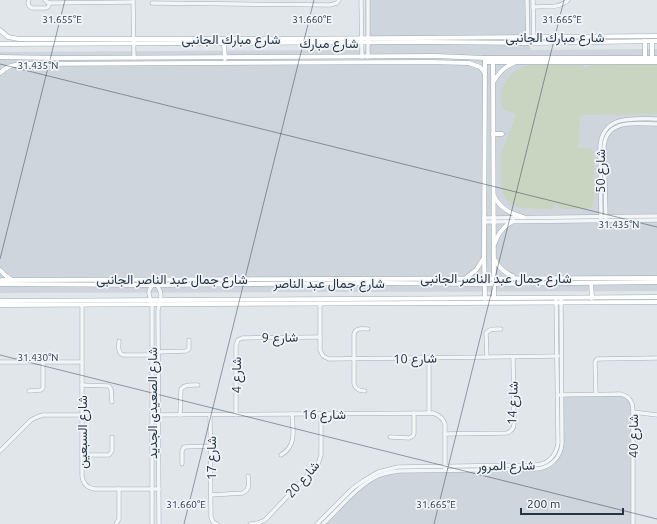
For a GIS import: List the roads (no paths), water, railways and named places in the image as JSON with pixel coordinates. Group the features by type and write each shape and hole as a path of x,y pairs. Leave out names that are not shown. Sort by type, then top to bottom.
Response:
{"main road":[{"name":"شارع مبارك الجانبى","path":"0,30 8,37 15,39 362,41"},
{"name":"شارع مبارك الجانبى","path":"368,40 657,36"},
{"name":"شارع مبارك","path":"0,44 224,44 368,40 528,43 657,41"},
{"path":"645,41 646,58"},
{"path":"494,298 493,60 654,58 652,41"},
{"path":"224,44 225,64"},
{"name":"شارع مبارك","path":"0,57 134,58 436,56 485,60"},
{"path":"428,62 436,56"},
{"path":"161,64 170,57"},
{"path":"284,57 296,63"},
{"path":"58,58 69,64"},
{"name":"شارع مبارك الجانبى","path":"485,60 517,62 585,60 657,62"},
{"path":"485,60 485,303"},
{"name":"شارع مبارك الجانبى","path":"0,73 7,67 16,65 428,62 469,63 480,67 485,73"},
{"path":"494,83 497,76 503,69 509,64 517,62"},
{"path":"485,118 493,119"},
{"path":"493,134 502,134"},
{"path":"493,192 502,208 523,219"},
{"path":"494,245 502,229 513,221"},
{"path":"466,278 479,267 484,256"},
{"path":"494,257 501,269 510,275 519,278"},
{"path":"0,270 6,276 15,280"},
{"name":"شارع جمال عبد الناصر الجانبى","path":"0,281 15,280 57,282 213,279 381,281 466,278 657,278"},
{"path":"547,278 547,283"},
{"path":"213,279 213,284"},
{"name":"شارع جمال عبد الناصر","path":"0,284 57,282 155,285 296,281"},
{"name":"شارع جمال عبد الناصر","path":"381,281 485,284 657,282"},
{"path":"591,283 592,298"},
{"name":"شارع جمال عبد الناصر","path":"160,302 485,298 559,300 657,297"},
{"name":"شارع جمال عبد الناصر الجانبى","path":"0,305 54,303 82,305 106,302 485,303 559,300 657,302"},
{"path":"0,301 54,303 106,302"}],"street":[{"path":"29,0 28,6 32,8 46,8 50,3"},
{"path":"46,0 46,2 50,3 133,1 134,58"},
{"path":"311,0 311,5"},
{"path":"152,3 199,2 332,5 339,0"},
{"path":"362,0 362,57"},
{"path":"368,0 368,57"},
{"path":"527,0 528,43"},
{"path":"533,0 534,43"},
{"path":"527,7 561,6 568,0"},
{"name":"شارع 50","path":"606,219 600,143 602,136 608,127 621,120 657,119"},
{"name":"شارع 50","path":"601,219 602,154 606,138 611,130 616,127 627,124 657,124"},
{"path":"606,219 657,216"},
{"path":"493,220 513,221 523,219"},
{"path":"484,220 657,220"},
{"name":"شارع الصعيدى الجديد","path":"152,524 152,355 151,302 149,291 155,285 161,291 158,310 159,524"},
{"name":"شارع المرور","path":"323,524 359,483 374,473 382,470 398,467 445,468 535,465 547,462 554,455 557,446 559,395 559,300"},
{"name":"شارع 10","path":"320,303 320,350 325,357 331,360 559,356"},
{"name":"شارع السبعين","path":"82,305 83,482 92,488 159,489"},
{"path":"365,391 358,390 354,384 355,332 359,329 368,329"},
{"path":"487,357 486,333 491,329 502,329"},
{"name":"شارع 9","path":"240,338 320,337"},
{"name":"شارع 4","path":"236,415 236,345 240,338"},
{"path":"158,352 186,351 189,349 190,340"},
{"path":"119,341 119,352 123,355 152,355"},
{"name":"شارع 14","path":"445,434 507,433 511,431 514,424 513,357"},
{"path":"429,358 429,413 435,414 442,418 445,424 445,468"},
{"path":"596,394 595,362 597,359 657,358"},
{"path":"0,362 82,362"},
{"path":"29,391 40,390 43,388 43,362"},
{"path":"180,415 181,388 186,385 198,385"},
{"path":"82,386 109,386 111,389 112,402"},
{"name":"شارع 40","path":"559,395 620,394 630,398 633,412 633,524"},
{"path":"633,412 657,415"},
{"path":"390,437 409,438 413,436 414,413"},
{"name":"شارع 16","path":"152,415 429,413"},
{"path":"281,455 289,449 292,442 292,414"},
{"name":"شارع 20","path":"250,524 258,524 266,519 318,464 321,455 321,414"},
{"path":"0,451 31,420 36,417 43,415 82,415"},
{"name":"شارع 17","path":"210,415 211,517 216,524"},
{"path":"82,455 110,455 112,450 112,437"},
{"path":"182,464 182,451 184,446 211,446"},
{"path":"211,495 243,493 248,487 248,476"},
{"path":"116,524 119,519 119,489"},
{"name":"شارع المرور","path":"317,524 342,503"}]}
